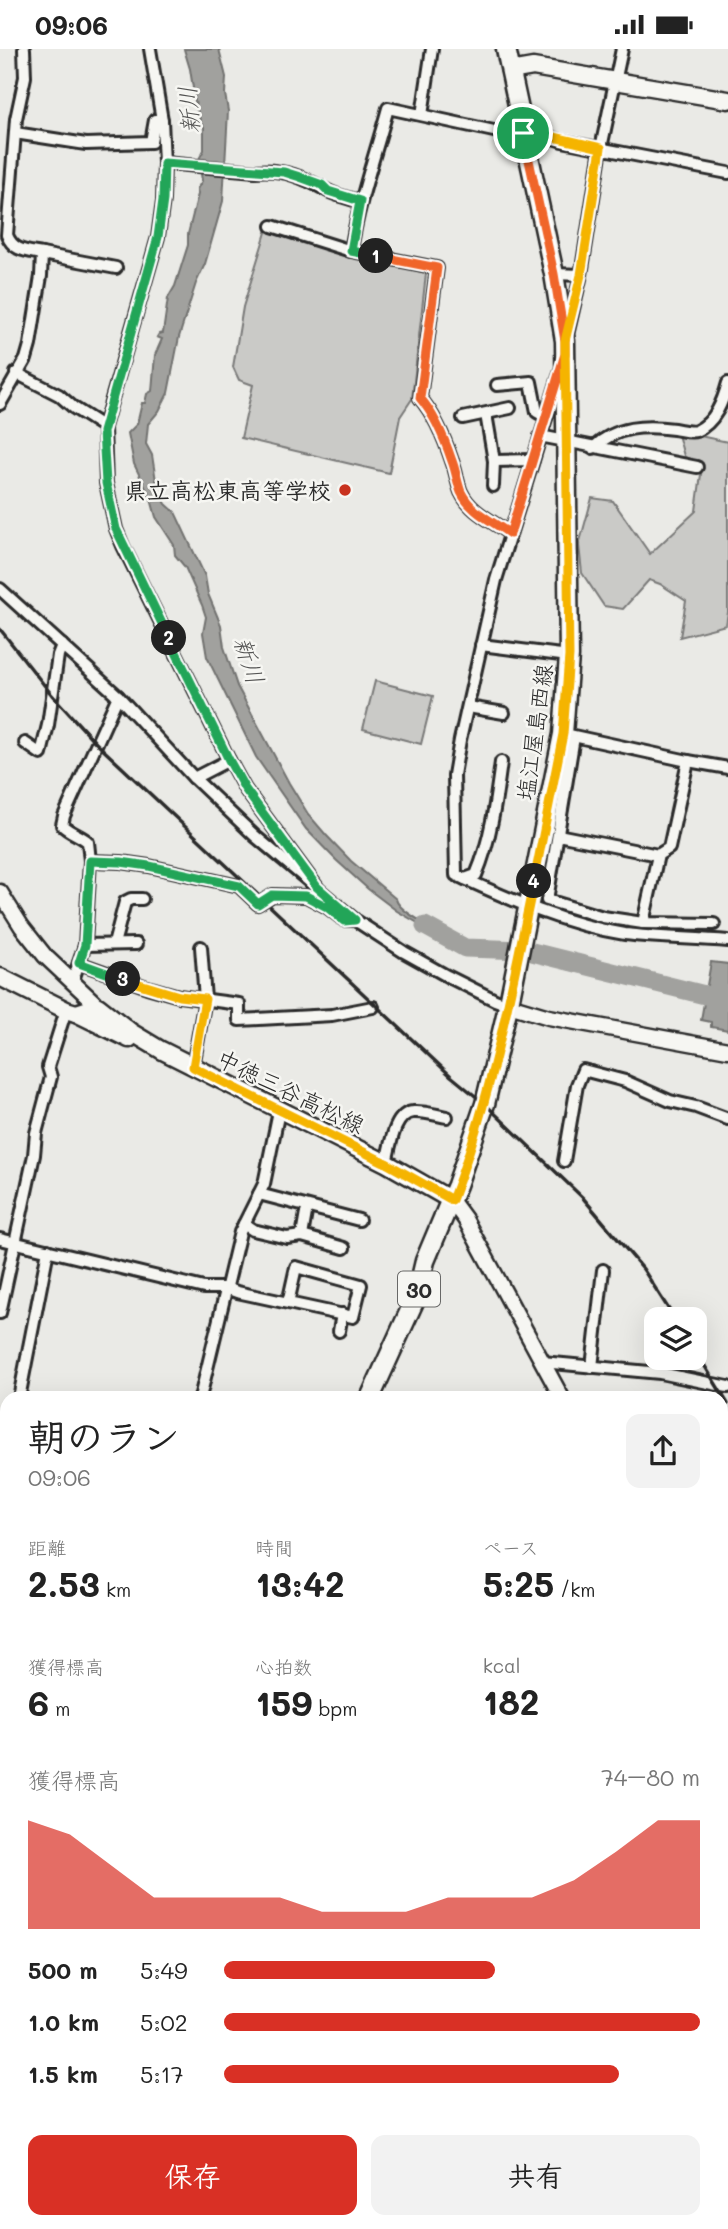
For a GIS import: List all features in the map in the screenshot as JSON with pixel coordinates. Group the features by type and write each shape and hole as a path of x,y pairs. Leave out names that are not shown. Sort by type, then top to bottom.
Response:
{"main road":[{"name":"塩江屋島西線","path":"373,1391 417,1295 425,1261 452,1200 485,1104 568,735 565,348 554,274 506,49"},
{"path":"510,71 533,67 728,100"},
{"path":"0,977 133,1042 161,1050"},
{"path":"71,1011 99,1006"},
{"name":"中徳三谷高松線","path":"99,1006 131,1032 161,1050 386,1163 452,1200"}],"street":[{"path":"24,49 25,77 15,133 7,235 10,244 21,250 116,268"},
{"path":"150,49 162,120 163,200 158,237 104,427 106,483 116,529 229,760 261,813 317,887"},
{"path":"422,115 432,49"},
{"path":"622,49 565,348 510,534 481,645 454,775 456,875 527,911 624,933 728,941"},
{"path":"351,251 360,201 368,184 388,108 503,133 541,134 728,173"},
{"path":"15,133 86,144 151,142 155,120 162,120"},
{"path":"164,163 268,170 300,177 322,185 328,191 360,201"},
{"path":"272,226 351,251 437,268 420,398 427,406 452,460 461,493 478,513 510,534"},
{"path":"0,404 26,359 30,345 42,254"},
{"path":"554,274 581,275"},
{"path":"16,373 60,395 74,408 104,427"},
{"path":"497,384 531,382 537,412 546,417"},
{"path":"593,447 623,430 643,426 694,432 708,423 716,413 728,383"},
{"path":"463,418 510,408"},
{"path":"486,414 494,461 493,486"},
{"path":"540,436 697,467"},
{"path":"494,461 533,460"},
{"path":"0,589 118,696 194,778 255,837 355,920 436,970 495,1000 510,1002 549,1017 728,1050"},
{"path":"26,743 41,754 62,645"},
{"path":"481,645 569,656"},
{"path":"72,983 85,945 90,861 88,842 62,825 118,696"},
{"path":"468,707 504,713"},
{"path":"715,924 643,923 603,917 547,900 558,835 568,735 728,768"},
{"path":"194,778 229,760"},
{"path":"558,835 658,855 669,848 688,761"},
{"path":"465,879 476,875 486,852 501,762"},
{"path":"643,923 658,855"},
{"path":"90,861 149,866 239,886 258,904 272,895 306,896 327,907 344,921 355,920"},
{"path":"0,892 22,927 45,955 99,1006"},
{"path":"114,944 125,902 142,899"},
{"path":"85,945 136,944"},
{"path":"193,1067 205,999 201,947"},
{"path":"79,963 179,996 239,1004 239,1020 332,1015 373,1007"},
{"path":"0,1313 34,1155 36,1133 51,1077 48,1067 71,1011"},
{"path":"564,1161 577,1085 583,1070 625,1081 670,1101 728,1119"},
{"path":"202,1391 240,1232 259,1194 269,1164 279,1111"},
{"path":"386,1163 399,1119 405,1114 414,1111 447,1117"},
{"path":"259,1194 359,1220"},
{"path":"452,1200 466,1219 558,1391"},
{"path":"302,1236 306,1213"},
{"path":"244,1224 253,1230 287,1238 302,1236 344,1248"},
{"path":"0,1239 204,1288 226,1288 288,1303 353,1317 361,1285 296,1267 288,1303"},
{"path":"20,1391 48,1250"},
{"path":"592,1367 603,1270"},
{"path":"339,1331 342,1314"},
{"path":"542,1362 660,1373 728,1387"}],"shaded area":[{"path":"184,49 219,49 226,77 228,111 223,201 205,264 196,283 179,337 168,393 159,411 148,424 146,444 152,455 157,487 166,504 175,512 205,576 208,594 221,625 224,647 237,686 308,814 351,861 396,899 404,910 451,936 444,938 397,911 336,860 306,829 256,757 207,657 203,633 206,617 202,605 185,567 175,555 174,545 156,517 151,499 134,464 128,433 137,424 142,403 145,403 147,394 152,391 155,355 162,339 157,337 163,333 168,298 175,286 188,245 197,189 202,181 199,159 204,150 204,127 196,107"},
{"path":"267,229 344,253 426,273 412,399 400,417 389,473 241,438 253,385 239,380 233,367 243,307"},
{"path":"677,431 728,442 726,625 680,637 686,601 649,580 623,609 604,606 582,573 579,545 592,498 613,501 650,554 696,511 702,467 684,456"},
{"path":"375,681 433,696 421,744 363,729"},
{"path":"711,962 728,964 728,1030 711,1027 711,1022 701,1020"}],"waterway":[{"name":"新川","path":"425,926 465,948 524,950 705,995 728,997"}],"railway":[{"path":"0,629 52,695 96,743 583,1198 643,1269 667,1307"},
{"path":"707,1370 720,1391"}],"place":[{"name":"県立高松東高等学校","path":"345,490"}],"route":[{"path":"523,133 541,134 601,148 581,275 565,341 569,656 563,734 510,998 485,1104 452,1200 386,1163 193,1067 205,999 179,996 147,987 79,963 85,945 90,861 149,866 239,886 258,904 272,895 306,896 327,907 344,921 355,920 317,887 261,813 229,760 116,529 106,483 103,432 158,237 164,163 284,172 360,201 351,251 437,268 420,398 427,406 452,460 461,493 484,518 494,521 510,534 565,354 554,274 523,133"}]}
